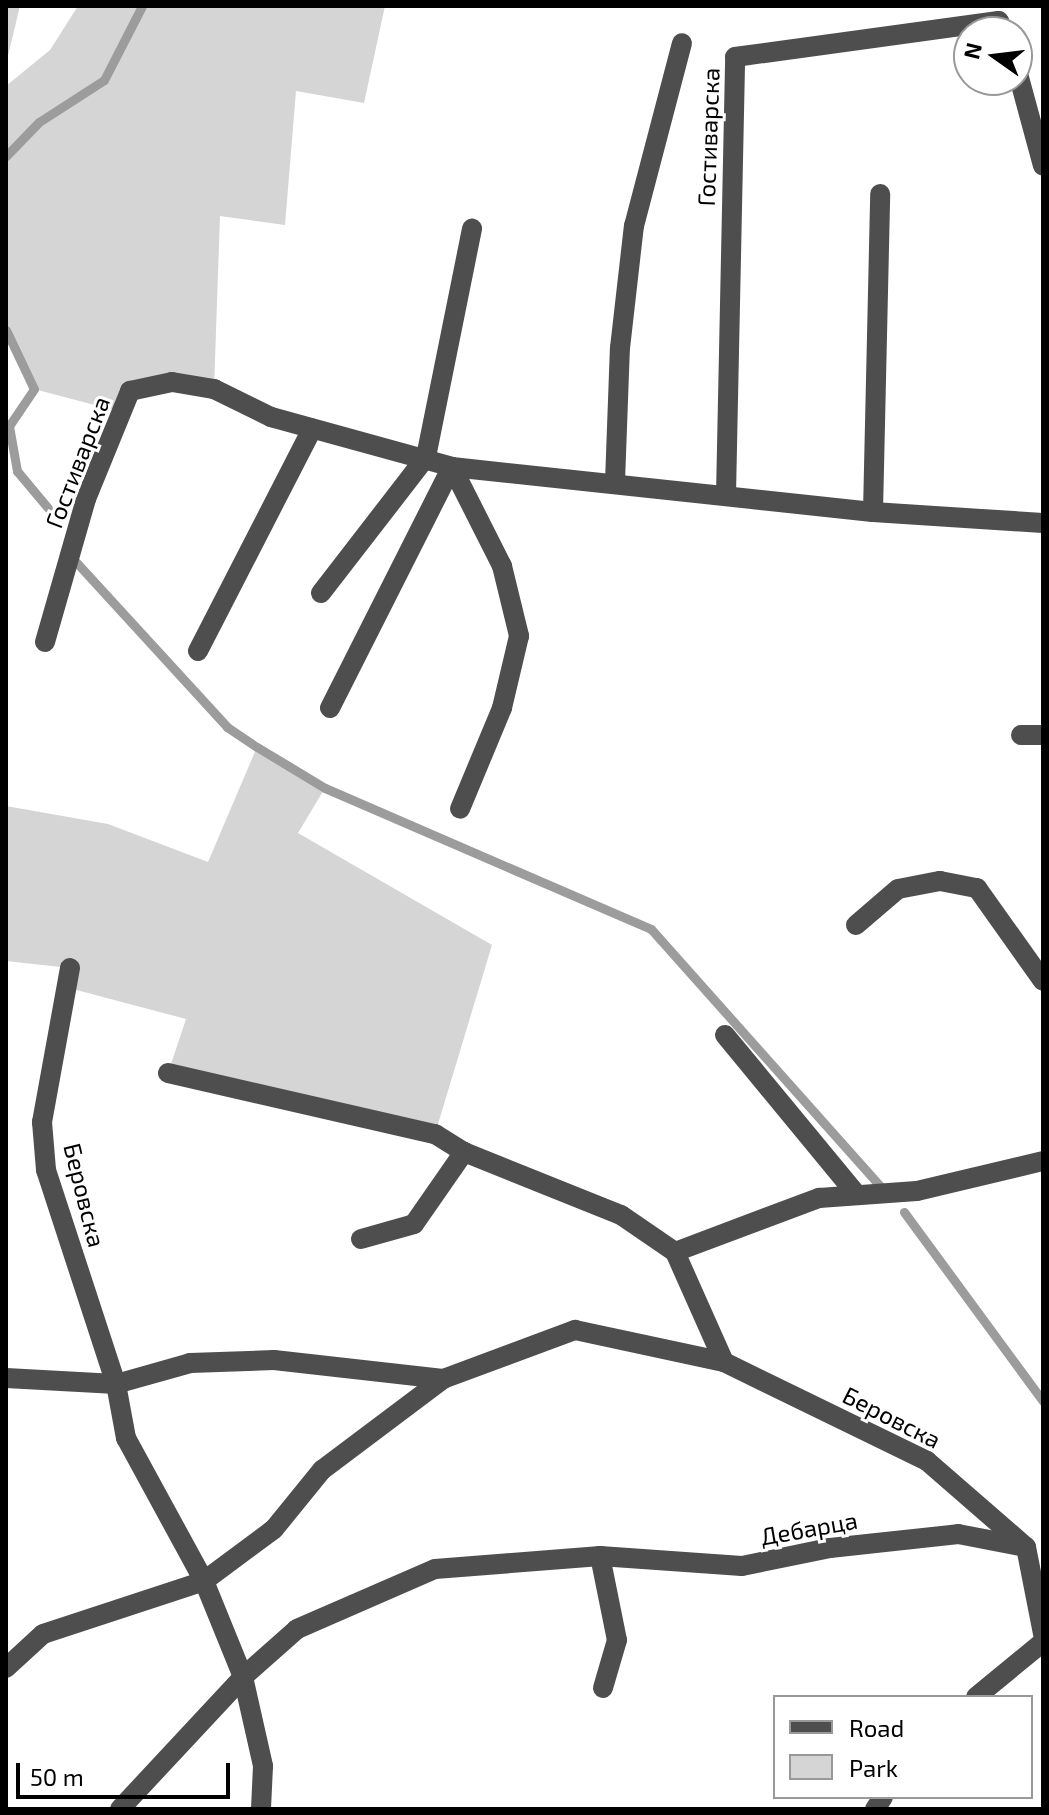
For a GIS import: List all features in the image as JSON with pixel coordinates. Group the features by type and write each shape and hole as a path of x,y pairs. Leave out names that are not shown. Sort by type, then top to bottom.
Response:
{"street":[{"name":"Гостиварска","path":"726,495 735,57 953,27"},
{"name":"Гостиварска","path":"615,482 620,348 634,226 682,43"},
{"path":"1024,96 1043,166"},
{"path":"873,512 880,194"},
{"path":"321,593 426,457 472,229"},
{"name":"Гостиварска","path":"45,642 86,499 130,391 172,382 214,389 271,417 426,457 452,467 615,482 873,512 1043,523"},
{"path":"198,651 312,429"},
{"path":"330,708 452,467"},
{"path":"452,467 502,566 519,636 502,708 460,809"},
{"path":"1021,735 1043,735"},
{"path":"856,925 898,889 940,881 977,888 1043,981"},
{"name":"Беровска","path":"70,968 42,1122 46,1170 116,1384 126,1438 204,1581 243,1677"},
{"path":"725,1035 857,1195"},
{"path":"168,1073 435,1134 464,1152 621,1215 675,1252 724,1362"},
{"path":"361,1239 414,1224 464,1152"},
{"path":"675,1252 819,1198 917,1191 1043,1161"},
{"name":"Беровска","path":"6,1668 43,1634 204,1581 274,1529 322,1470 443,1379 575,1330 724,1362 927,1461 1026,1547"},
{"name":"Беровска","path":"6,1378 116,1384 190,1363 274,1360 443,1379"},
{"name":"Дебарца","path":"120,1809 243,1677 297,1629 435,1569 600,1556 742,1566 830,1548 958,1534 1026,1547"},
{"path":"1026,1547 1043,1634"},
{"path":"600,1556 617,1640 603,1688"},
{"path":"978,1695 1043,1642"},
{"path":"243,1677 263,1766 261,1809"}],"green space":[{"path":"6,6 20,6 6,64"},
{"path":"78,6 385,6 364,103 296,91 285,225 220,216 214,389 130,391 125,413 34,389 6,330 6,86 50,50"},
{"path":"257,747 325,788 298,833 492,945 435,1134 168,1073 186,1019 69,988 70,968 6,961 6,806 108,824 208,862"}],"waterway":[{"path":"6,156 39,122 104,80 142,6"},
{"path":"6,330 34,389 9,426 17,471 48,508"},
{"path":"76,562 227,727 257,747 325,788 651,929 882,1188"},
{"path":"904,1212 1043,1401"}]}
